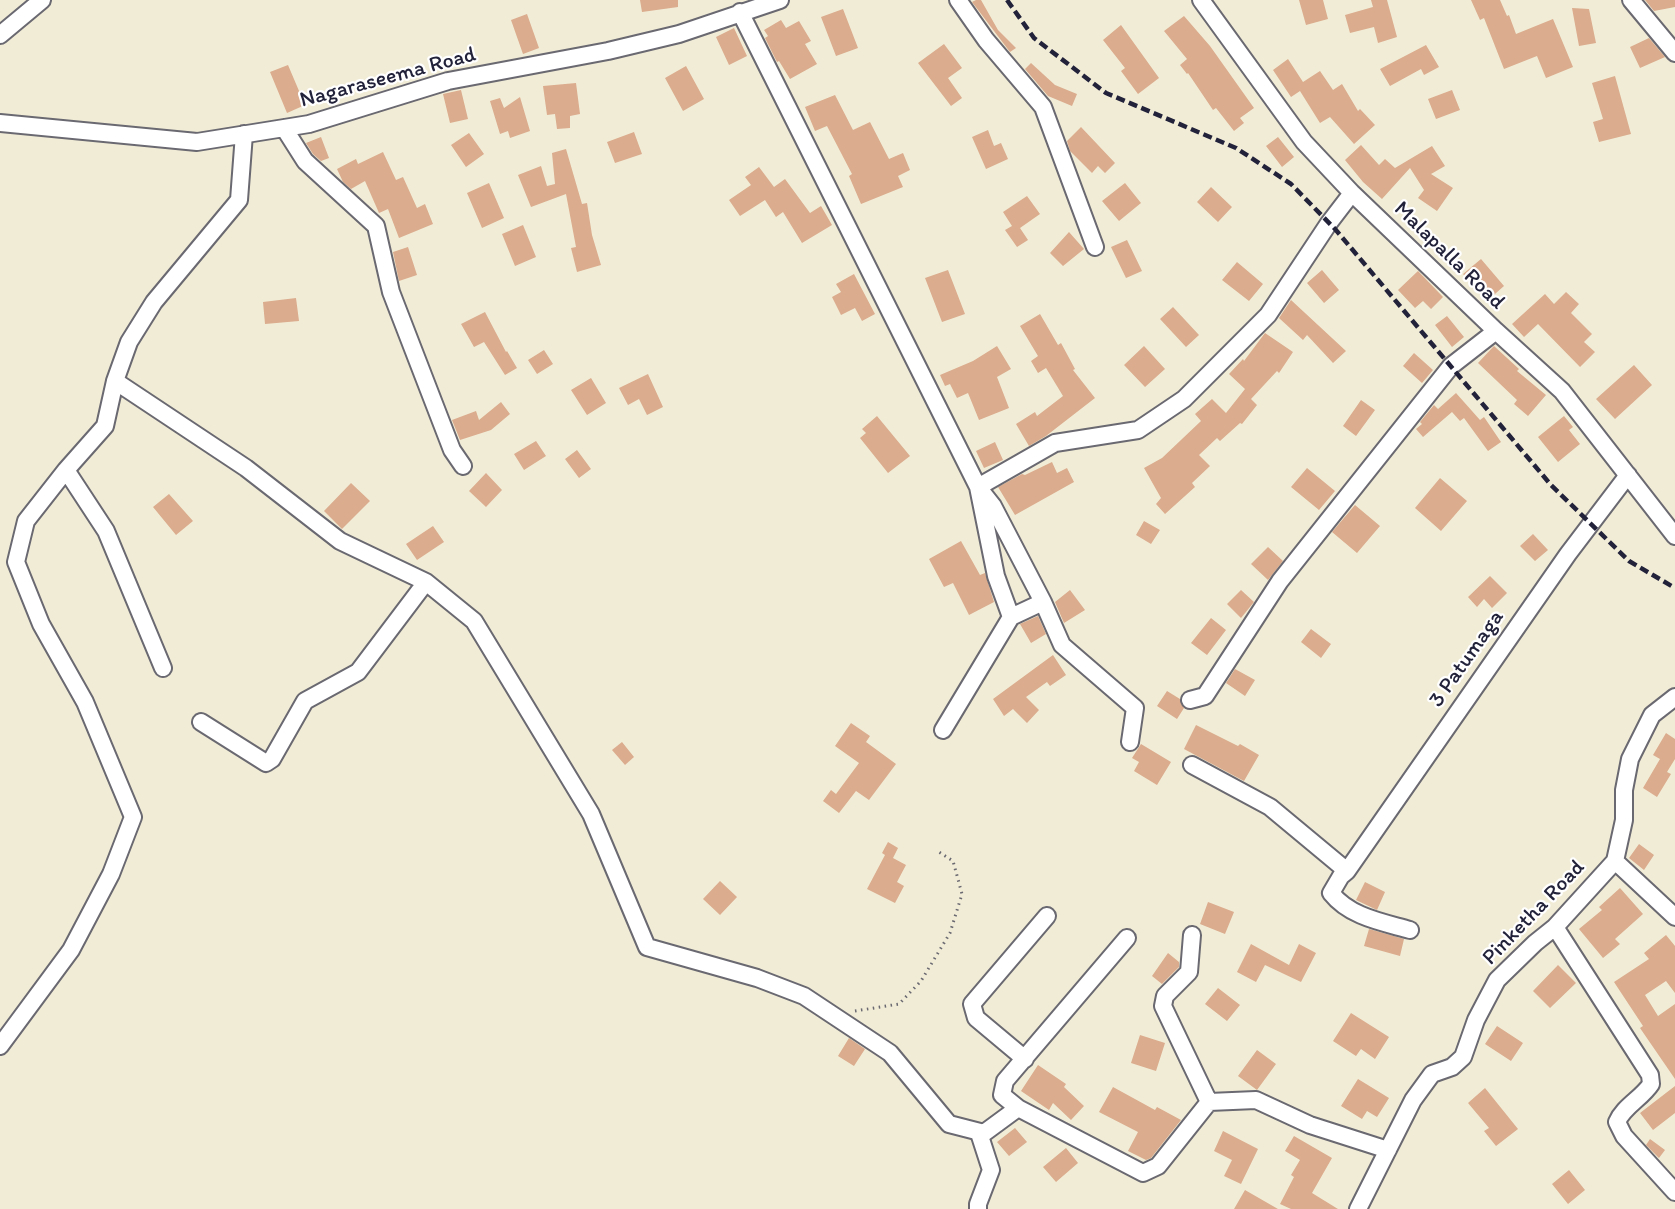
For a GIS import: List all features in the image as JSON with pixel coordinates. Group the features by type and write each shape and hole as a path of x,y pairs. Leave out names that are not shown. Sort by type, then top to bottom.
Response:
{"street":[{"path":"0,34 42,0"},
{"name":"Nagaraseema Road","path":"0,123 197,142 309,124 448,81 608,51 679,34 780,0"},
{"path":"958,0 986,40 1043,107 1095,247"},
{"name":"Malapalla Road","path":"1201,0 1304,142 1352,193 1562,391 1675,536"},
{"path":"1632,0 1675,53"},
{"path":"740,12 978,487 993,506 1062,645 1135,708 1130,742"},
{"path":"284,128 305,161 376,226 392,291 452,450 463,466"},
{"path":"0,1046 71,950 111,874 133,817 85,702 41,624 16,562 26,521 66,470 105,426 115,381 129,342 154,302 239,200 244,134"},
{"path":"978,487 1055,443 1138,430 1184,399 1268,315 1329,223 1352,193"},
{"path":"1190,700 1205,696 1280,581 1450,366 1496,331"},
{"path":"115,381 246,468 340,541 426,582 474,621 591,814 647,947 757,978 804,996 890,1053 949,1124 979,1133 984,1132 1018,1108"},
{"path":"66,470 106,531 163,669"},
{"name":"3 Patumaga","path":"1410,930 1362,916 1339,904 1331,893 1568,554 1628,476"},
{"path":"978,487 996,576 1011,617"},
{"path":"201,722 266,762 272,759 305,701 358,672 426,582"},
{"path":"943,730 1011,617 1043,603"},
{"name":"Pinketha Road","path":"1358,1209 1413,1100 1432,1074 1452,1067 1464,1057 1476,1020 1497,980 1529,948 1555,927 1615,861 1624,820 1624,790 1630,759 1652,715 1675,697"},
{"path":"1192,765 1270,807 1347,871"},
{"path":"1615,861 1675,917"},
{"path":"1025,1059 976,1018 972,1004 1047,916"},
{"path":"1555,927 1650,1075 1651,1084 1645,1094 1620,1115 1617,1122 1624,1136 1675,1192"},
{"path":"1192,934 1189,972 1165,996 1163,1006 1209,1102"},
{"path":"1127,938 1005,1081 1002,1095 1018,1108 1143,1173 1158,1166 1209,1102 1256,1100 1310,1125 1388,1150"},
{"path":"978,1209 991,1170 979,1133"}],"path":[{"path":"829,1014 871,1010 899,1004 921,981 950,933 962,894 953,861 939,852"}],"building":[{"path":"640,0 678,0 678,7 642,12"},
{"path":"981,0 998,30 1016,48 1010,52 972,2"},
{"path":"1299,0 1323,0 1328,19 1306,25"},
{"path":"1371,0 1387,0 1397,37 1378,43 1374,27 1350,33 1345,15 1373,7"},
{"path":"1471,0 1500,0 1516,34 1553,19 1573,67 1546,78 1537,56 1504,69 1484,18 1480,20"},
{"path":"1645,0 1675,0 1675,7 1654,11"},
{"path":"1572,8 1589,9 1596,43 1579,46"},
{"path":"843,9 858,48 836,56 821,17"},
{"path":"527,14 539,48 523,54 511,20"},
{"path":"1184,16 1210,46 1254,108 1240,118 1244,123 1234,131 1216,108 1213,110 1180,65 1187,59 1164,31"},
{"path":"781,20 786,28 799,21 811,41 805,44 817,64 790,79 779,61 777,62 765,38 768,36 764,30"},
{"path":"1121,25 1159,78 1138,94 1121,71 1125,68 1103,40"},
{"path":"734,28 747,56 729,65 716,37"},
{"path":"1649,38 1665,57 1640,68 1630,47"},
{"path":"944,44 962,68 948,78 962,98 951,106 918,63"},
{"path":"1426,45 1439,67 1424,75 1421,69 1390,86 1380,69"},
{"path":"1288,59 1303,82 1320,71 1333,90 1342,84 1358,111 1360,109 1375,125 1354,144 1330,117 1320,123 1300,91 1291,97 1273,70"},
{"path":"1031,63 1055,85 1077,94 1072,106 1048,96 1025,69"},
{"path":"288,65 305,105 287,113 270,72"},
{"path":"686,66 704,99 683,111 665,78"},
{"path":"1615,76 1631,134 1599,142 1593,122 1603,119 1592,83"},
{"path":"576,83 580,114 570,116 570,128 557,129 555,114 547,115 543,86"},
{"path":"461,90 468,119 450,123 443,94"},
{"path":"1452,90 1460,110 1436,119 1428,99"},
{"path":"835,95 853,130 870,122 889,159 903,153 910,170 898,176 903,187 861,204 849,176 852,174 827,126 815,131 805,107"},
{"path":"520,97 530,131 510,138 508,131 500,134 490,101 500,98 504,108"},
{"path":"1081,127 1115,163 1105,173 1098,166 1092,173 1070,151 1067,141"},
{"path":"988,130 994,146 1001,143 1008,159 986,169 972,137"},
{"path":"634,132 642,154 615,163 607,142"},
{"path":"469,133 484,154 466,167 451,145"},
{"path":"321,137 329,158 321,161 306,143"},
{"path":"1278,137 1294,157 1282,167 1266,146"},
{"path":"1361,145 1379,165 1385,159 1395,168 1432,146 1445,166 1431,174 1453,188 1437,211 1418,198 1424,190 1410,168 1382,199 1363,182 1345,160"},
{"path":"566,149 582,204 587,203 592,235 601,265 577,272 571,248 576,247 566,194 531,207 518,175 541,166 547,186 555,184 552,153"},
{"path":"383,152 396,180 403,177 417,208 425,204 433,224 399,238 388,209 379,213 365,181 351,189 343,182 337,169 356,159 358,164"},
{"path":"759,167 774,187 785,179 810,213 821,206 832,225 802,243 783,212 776,217 765,200 740,216 729,200 751,185 745,177"},
{"path":"489,183 504,218 482,228 467,193"},
{"path":"1125,183 1141,203 1119,221 1102,201"},
{"path":"1211,187 1232,207 1218,222 1197,202"},
{"path":"1027,196 1040,214 1020,228 1028,240 1017,247 1005,230 1012,226 1003,212"},
{"path":"523,225 536,257 515,266 502,234"},
{"path":"1069,232 1084,249 1063,266 1050,253"},
{"path":"1127,240 1142,271 1126,278 1111,247"},
{"path":"408,247 417,275 399,281 393,252"},
{"path":"1481,259 1504,286 1487,301 1463,274"},
{"path":"1237,262 1263,284 1249,301 1222,280"},
{"path":"948,270 965,314 942,322 925,278"},
{"path":"1322,270 1339,290 1324,303 1307,283"},
{"path":"1418,271 1443,297 1431,309 1423,301 1415,308 1398,290"},
{"path":"854,274 875,314 862,321 855,308 841,315 832,297 841,292 836,284"},
{"path":"1566,292 1579,304 1571,313 1592,334 1584,342 1595,352 1580,367 1538,324 1524,337 1512,324 1545,294 1554,304"},
{"path":"296,298 299,321 265,324 263,302"},
{"path":"1291,300 1346,351 1333,363 1307,335 1303,340 1279,318"},
{"path":"1173,307 1199,335 1186,347 1160,319"},
{"path":"485,312 517,368 505,375 484,342 474,347 461,324"},
{"path":"1040,314 1058,345 1061,343 1075,369 1073,370 1095,398 1046,436 1029,446 1016,424 1035,412 1037,416 1063,396 1046,368 1038,373 1031,361 1038,356 1020,326"},
{"path":"1447,316 1464,337 1452,347 1435,325"},
{"path":"1265,333 1293,352 1279,373 1277,371 1251,399 1257,405 1242,424 1240,423 1220,441 1217,438 1199,455 1210,466 1192,483 1195,487 1165,514 1156,504 1161,498 1144,468 1162,458 1201,421 1195,414 1212,399 1226,413 1245,389 1229,374 1243,359 1244,361"},
{"path":"997,346 1011,369 997,377 1009,408 979,420 968,393 957,398 950,384 945,386 940,375 973,361"},
{"path":"1144,346 1165,369 1145,387 1124,365"},
{"path":"1494,346 1519,369 1517,371 1546,395 1528,416 1514,404 1517,400 1478,363"},
{"path":"544,350 553,364 537,374 528,360"},
{"path":"1414,353 1433,370 1422,383 1403,366"},
{"path":"1634,365 1652,385 1615,419 1596,399"},
{"path":"648,374 663,407 647,415 639,399 628,405 619,388"},
{"path":"591,378 606,403 587,415 571,390"},
{"path":"1456,393 1480,420 1484,417 1501,442 1488,451 1464,418 1460,421 1452,412 1423,437 1416,429 1422,424 1420,422 1434,405 1438,409"},
{"path":"1361,400 1375,410 1356,436 1343,426"},
{"path":"501,402 510,414 491,430 460,440 452,420 476,411 479,420"},
{"path":"877,416 910,456 888,473 860,438 866,433 862,429"},
{"path":"1564,416 1573,427 1569,430 1580,444 1558,462 1538,437"},
{"path":"536,441 546,456 524,470 514,454"},
{"path":"995,442 1003,460 984,468 976,451"},
{"path":"577,450 591,469 579,478 565,459"},
{"path":"1052,462 1057,473 1067,468 1074,482 1015,515 998,487"},
{"path":"1307,468 1335,491 1319,510 1291,487"},
{"path":"486,473 502,490 486,507 469,491"},
{"path":"1440,478 1467,501 1441,531 1415,508"},
{"path":"351,483 370,501 342,529 324,511"},
{"path":"169,494 193,521 176,535 153,507"},
{"path":"1355,505 1380,526 1357,553 1332,532"},
{"path":"1144,521 1160,530 1151,544 1136,535"},
{"path":"433,526 444,542 417,560 406,544"},
{"path":"1533,534 1548,550 1535,561 1520,546"},
{"path":"961,541 980,575 985,573 994,602 969,615 953,583 944,587 929,559"},
{"path":"1268,547 1283,561 1268,580 1251,564"},
{"path":"1490,576 1507,593 1492,608 1484,599 1477,607 1468,597"},
{"path":"1070,590 1085,610 1064,623 1055,602"},
{"path":"1241,590 1254,602 1241,618 1227,604"},
{"path":"1038,616 1046,634 1031,643 1020,624"},
{"path":"1211,618 1226,630 1207,655 1191,643"},
{"path":"1311,629 1331,644 1321,658 1301,642"},
{"path":"1053,655 1066,675 1050,686 1047,682 1026,697 1039,710 1027,723 1013,709 1004,716 993,699"},
{"path":"1235,669 1255,680 1245,696 1226,683"},
{"path":"1167,691 1180,699 1184,708 1177,719 1157,706"},
{"path":"851,723 870,736 866,742 896,764 869,800 856,791 839,813 823,801 831,790 836,794 859,763 835,746"},
{"path":"1196,725 1259,755 1244,781 1184,749"},
{"path":"1666,733 1675,739 1675,759 1667,772 1671,774 1657,797 1643,788 1660,759 1653,755"},
{"path":"622,742 634,757 625,765 612,750"},
{"path":"1141,744 1171,762 1157,785 1134,771 1139,762 1132,758"},
{"path":"888,842 898,848 893,858 906,865 897,882 904,886 895,903 867,889 885,855 882,853"},
{"path":"1639,844 1654,855 1644,870 1629,858"},
{"path":"720,881 737,897 720,915 703,899"},
{"path":"1365,882 1385,892 1377,910 1356,900"},
{"path":"1620,888 1643,914 1615,939 1620,944 1603,958 1579,929 1602,910 1599,907"},
{"path":"1208,902 1234,912 1225,934 1200,924"},
{"path":"1369,929 1404,939 1400,956 1364,946"},
{"path":"1666,935 1675,946 1675,993 1666,981 1645,995 1658,1016 1675,1004 1675,1079 1640,1028 1643,1026 1614,982 1649,959 1644,953"},
{"path":"1251,944 1289,965 1299,944 1316,953 1301,982 1265,965 1256,982 1237,972"},
{"path":"1168,953 1179,962 1179,967 1162,984 1152,976"},
{"path":"1558,965 1576,983 1550,1008 1533,991"},
{"path":"1218,988 1240,1005 1227,1021 1205,1004"},
{"path":"1351,1013 1389,1037 1375,1059 1361,1049 1356,1056 1333,1041"},
{"path":"1497,1026 1523,1043 1511,1061 1485,1044"},
{"path":"1140,1035 1165,1043 1156,1071 1131,1063"},
{"path":"849,1038 865,1049 854,1066 838,1056"},
{"path":"1257,1050 1276,1064 1257,1090 1238,1076"},
{"path":"1038,1065 1066,1084 1064,1087 1084,1106 1071,1120 1053,1103 1049,1110 1021,1091"},
{"path":"1358,1079 1389,1098 1377,1117 1367,1111 1362,1119 1341,1106"},
{"path":"1675,1086 1675,1113 1653,1130 1640,1113"},
{"path":"1113,1087 1155,1110 1157,1107 1181,1120 1151,1158 1146,1160 1128,1151 1138,1132 1099,1112"},
{"path":"1485,1088 1518,1129 1496,1146 1484,1131 1489,1128 1468,1103"},
{"path":"1015,1128 1027,1142 1009,1156 997,1142"},
{"path":"1223,1131 1258,1149 1241,1184 1224,1176 1232,1160 1214,1151"},
{"path":"1294,1136 1332,1158 1312,1193 1338,1209 1291,1209 1280,1204 1294,1177 1291,1175 1300,1160 1285,1151"},
{"path":"1650,1139 1665,1150 1659,1158 1646,1145"},
{"path":"1066,1148 1078,1163 1056,1182 1043,1167"},
{"path":"1569,1170 1585,1190 1568,1204 1552,1184"},
{"path":"1245,1190 1278,1209 1234,1209"}],"railway":[{"path":"1007,0 1034,38 1106,93 1236,148 1291,184 1335,229 1551,485 1629,561 1675,588"}]}
